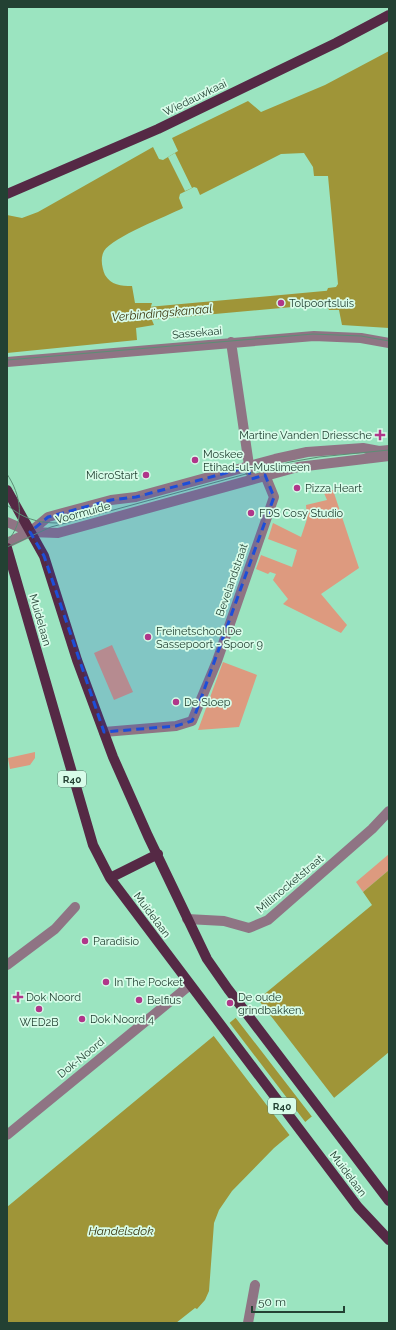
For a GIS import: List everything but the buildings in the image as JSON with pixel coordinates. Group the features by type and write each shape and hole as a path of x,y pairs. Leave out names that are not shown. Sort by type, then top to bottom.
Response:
{"main road":[{"name":"Wiedauwkaai","path":"7,194 158,129 336,43 389,15"},
{"name":"R40","path":"7,490 30,532"},
{"name":"Muidelaan","path":"30,532 44,556 77,660 113,757 187,919 207,959 228,989 389,1201"},
{"name":"Muidelaan","path":"7,548 93,845 110,878 358,1207 389,1240"},
{"path":"110,878 158,854"}],"street":[{"name":"Sassekaai","path":"7,362 314,336 362,338 389,343"},
{"path":"231,342 248,467 252,479"},
{"name":"Voormuide","path":"30,532 48,517 111,500 136,497 307,452 362,448 379,451 389,450"},
{"name":"Voormuide","path":"30,532 58,533 265,475 314,464 389,456"},
{"name":"Bevelandstraat","path":"104,732 176,726 192,721 217,661 274,497 265,475"},
{"path":"7,522 30,532"},
{"path":"7,543 30,532"},
{"name":"Millinocketstraat","path":"187,919 234,924 250,928 268,920 372,829 389,811"},
{"path":"7,965 55,929 75,907"},
{"name":"Dok-Noord","path":"7,1135 190,985"},
{"path":"248,1323 254,1286"}],"highlighted area":[{"path":"248,467 251,479 265,475 274,497 192,721 176,726 104,732 44,556 30,532 48,517 111,500 136,497"}],"shaded area":[{"path":"333,490 359,568 321,594 347,625 341,633 283,604 288,599 273,580 276,574 270,572 268,574 256,569 261,555 292,567 297,550 268,539 273,523 301,537 307,519 306,505 327,500 324,493"},
{"path":"112,645 133,692 114,700 94,653"},
{"path":"223,662 257,675 239,727 198,730"},
{"path":"35,752 35,758 30,765 10,769 8,758"},
{"path":"389,854 389,870 363,892 356,882"}],"water":[{"path":"389,51 389,328 342,325 339,310 329,310 324,298 328,288 336,287 338,284 328,176 314,176 313,167 304,153 281,154 200,195 197,188 194,187 180,194 179,198 183,208 129,233 109,245 104,251 102,263 107,278 113,283 124,286 132,286 135,303 152,303 149,313 154,325 136,328 137,340 7,353 7,215 22,218 38,212 153,147 159,159 163,160 178,151 172,138 248,101 261,112 325,85"},
{"name":"Handelsdok","path":"389,870 389,1052 274,1148 232,1191 219,1210 214,1223 209,1291 205,1300 197,1309 195,1308 176,1323 7,1323 7,1207 372,905 363,892"}],"pier":[{"path":"175,153 192,188 185,191 168,157"},
{"path":"257,998 335,1099 313,1118 235,1017"},
{"path":"229,1022 306,1123 291,1137 213,1035"}],"waterway":[{"name":"Verbindingskanaal","path":"132,315 341,296"}],"tram line":[{"path":"7,360 313,334 361,336 389,341"},
{"path":"7,547 51,527 290,462 319,457 389,450"},
{"path":"7,474 16,491 19,508 17,525 13,534 7,541"},
{"path":"7,505 30,519 57,523"}],"place":[{"name":"Tolpoortsluis","path":"281,303"},
{"name":"Martine Vanden Driessche","path":"380,435"},
{"name":"Moskee Etihad-ul-Muslimeen","path":"195,460"},
{"name":"MicroStart","path":"146,475"},
{"name":"Pizza Heart","path":"297,488"},
{"name":"FDS Cosy Studio","path":"251,513"},
{"name":"Freinetschool De Sassepoort - Spoor 9","path":"148,637"},
{"name":"De Sloep","path":"176,702"},
{"name":"Paradisio","path":"85,941"},
{"name":"In The Pocket","path":"106,982"},
{"name":"Dok Noord","path":"18,997"},
{"name":"Belfius","path":"139,1000"},
{"name":"De oude grindbakken.","path":"230,1003"},
{"name":"WED2B","path":"39,1009"},
{"name":"Dok Noord 4","path":"82,1019"}]}
